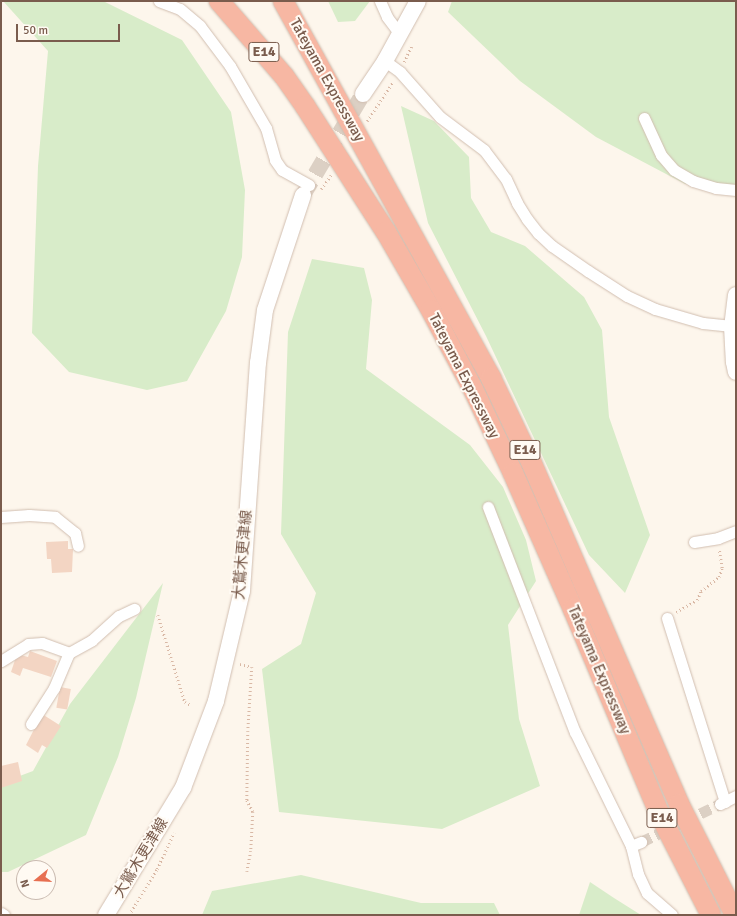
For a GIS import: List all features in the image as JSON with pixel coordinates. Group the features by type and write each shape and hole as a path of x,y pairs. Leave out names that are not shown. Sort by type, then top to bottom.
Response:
{"highway":[{"name":"Tateyama Expressway","path":"219,1 284,76 305,106 386,232 431,310 473,389 513,473 573,609 659,813 710,915"},
{"name":"Tateyama Expressway","path":"283,1 491,378 532,464 679,804 735,915"}],"main road":[{"path":"363,94 385,61 418,1"},
{"name":"大鷲木更津線","path":"106,915 183,788 216,701 242,591 258,363 265,310 306,190"},
{"path":"736,295 732,326 736,372"}],"street":[{"path":"159,1 180,9 200,26 230,66 266,128 274,160 282,170 306,190"},
{"path":"380,1 387,17 400,34"},
{"path":"385,61 400,72 440,117 484,150 496,163 527,219 538,233 552,246 628,296 655,309 703,323 732,326"},
{"path":"644,118 661,155 674,170 693,181 716,188 731,191 736,190"},
{"path":"488,507 575,732 636,844 638,874 647,893 672,915"},
{"path":"1,517 29,515 55,517 75,533 78,546"},
{"path":"694,542 718,538 736,531"},
{"path":"31,724 54,688 69,653 92,640 119,616 134,609"},
{"path":"667,618 722,803 736,796"},
{"path":"1,661 28,644 42,643 69,653"}],"path":[{"path":"365,123 400,72 413,43"},
{"path":"319,192 332,173"},
{"path":"667,618 697,600 700,591 718,577 722,568 718,538"},
{"path":"158,615 185,702 190,705"},
{"path":"226,658 252,667 248,731 248,800 253,812 251,851 247,872"},
{"path":"129,915 157,869 178,827"}],"green space":[{"path":"3,1 103,1 182,40 231,112 245,190 242,257 226,311 187,381 147,390 69,372 32,333 38,166 48,51"},
{"path":"328,1 370,1 355,21 338,22"},
{"path":"452,1 736,1 736,187 685,184 596,137 520,81 448,12"},
{"path":"401,106 434,121 469,157 471,198 491,232 525,246 584,297 602,330 609,417 650,535 625,593 589,555 486,336 428,223"},
{"path":"312,259 364,268 372,300 366,369 470,445 503,487 526,540 536,581 508,625 519,719 540,786 442,829 279,812 262,669 301,644 316,593 281,534 288,332"},
{"path":"163,583 136,698 118,757 86,835 33,860 16,860 16,868 8,872 1,872 1,783 33,771 70,704"},
{"path":"301,875 421,903 494,903 500,915 202,915 212,891"},
{"path":"590,882 614,898 641,915 579,915"}],"building":[{"path":"68,541 68,549 73,549 72,572 52,573 51,559 47,559 46,542"},
{"path":"30,651 57,661 51,677 23,668 20,676 11,672 17,654 28,657"},
{"path":"60,687 71,689 67,710 56,708"},
{"path":"42,714 61,726 47,748 42,745 38,753 26,745"},
{"path":"18,762 22,781 1,788 1,766"}],"tunnel":[{"path":"303,195 363,94"},
{"path":"641,842 720,804"}]}
